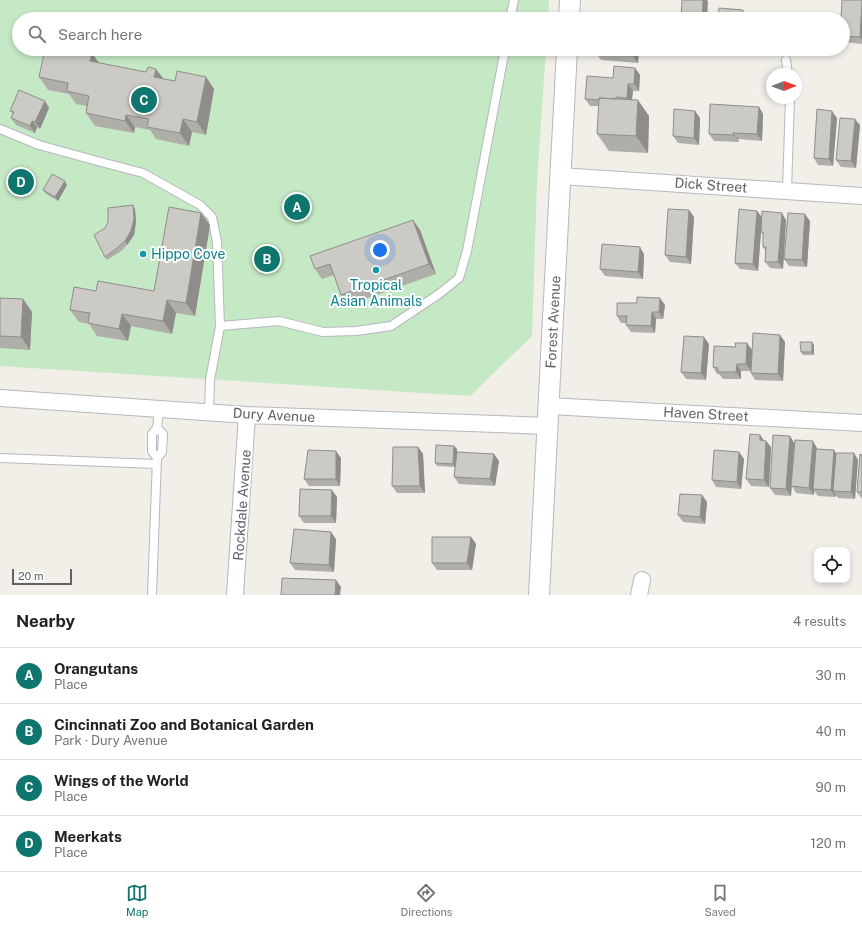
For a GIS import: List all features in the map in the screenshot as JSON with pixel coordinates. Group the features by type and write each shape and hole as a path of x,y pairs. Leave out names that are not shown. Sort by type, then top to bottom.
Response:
{"street":[{"path":"569,12 570,0"},
{"name":"Forest Avenue","path":"539,595 567,56"},
{"name":"Dick Street","path":"560,176 862,196"},
{"name":"Dury Avenue","path":"0,398 247,415 548,426"},
{"name":"Haven Street","path":"549,406 862,423"},
{"name":"Rockdale Avenue","path":"235,595 247,415"}],"lane":[{"path":"511,12 514,0"},
{"path":"220,326 279,321 324,332 356,331 391,326 439,294 459,278 467,251 504,56"},
{"path":"786,60 787,68"},
{"path":"787,190 790,104"},
{"path":"0,129 39,145 143,173 200,205 212,217 217,242 220,326 210,380 209,412"},
{"path":"152,595 157,461 162,452 163,434 157,428 158,409"},
{"path":"0,458 157,461"}],"green space":[{"path":"0,0 549,0 548,12 12,12 12,56 546,56 537,182 532,336 470,396 0,366"}],"building":[{"path":"682,0 703,0 702,12 681,12"},
{"path":"842,0 862,0 860,37 850,36 850,12 841,12"},
{"path":"719,8 743,10 743,12 719,12"},
{"path":"44,56 91,56 90,61 146,72 148,67 156,69 154,77 175,81 177,71 206,77 197,122 183,119 180,133 147,127 149,119 126,115 125,121 86,113 89,96 67,91 68,83 39,77"},
{"path":"614,66 635,68 634,84 628,84 627,98 599,98 599,100 585,99 587,76 613,78"},
{"path":"19,90 45,101 35,122 32,121 30,126 11,118 14,112 10,111"},
{"path":"599,98 638,100 636,136 597,134"},
{"path":"710,104 759,107 757,134 709,134"},
{"path":"674,109 695,111 694,138 673,136"},
{"path":"817,109 832,111 829,159 814,158"},
{"path":"840,118 855,119 851,161 836,160"},
{"path":"52,174 65,181 55,197 43,190"},
{"path":"133,205 134,219 131,231 125,241 105,257 94,235 105,228 108,222 108,208"},
{"path":"169,207 201,213 186,303 167,300 163,321 122,314 119,329 88,323 90,313 70,310 74,287 96,291 98,281 154,291"},
{"path":"668,209 689,210 686,257 665,255"},
{"path":"739,209 757,211 753,264 735,263"},
{"path":"762,211 782,213 778,262 765,262 766,247 763,247 763,232 761,232"},
{"path":"788,213 805,214 802,260 784,259"},
{"name":"Tropical Asian Animals","path":"413,220 429,264 341,295 330,264 315,269 310,256"},
{"path":"602,244 640,247 638,272 600,269"},
{"path":"637,297 660,298 659,312 652,312 651,326 626,325 627,316 617,316 617,303 637,303"},
{"path":"0,298 23,299 21,337 0,336"},
{"path":"753,333 780,335 778,374 751,373"},
{"path":"684,336 704,337 701,373 681,372"},
{"path":"800,342 812,342 812,352 801,352"},
{"path":"735,343 747,343 746,364 737,364 736,372 718,372 718,368 713,367 714,346 736,347"},
{"path":"750,434 760,435 760,440 766,441 764,480 746,479"},
{"path":"773,435 790,436 786,489 770,488"},
{"path":"795,440 813,441 809,488 791,486"},
{"path":"436,445 454,446 453,464 435,463"},
{"path":"393,447 418,447 420,486 392,486"},
{"path":"816,449 834,450 831,490 813,489"},
{"path":"308,450 336,451 336,479 304,479"},
{"path":"714,450 739,452 737,482 712,480"},
{"path":"457,452 494,454 490,479 454,477"},
{"path":"836,453 854,453 851,492 833,491"},
{"path":"860,454 862,455 862,492 857,492"},
{"path":"300,489 332,490 331,516 299,516"},
{"path":"680,494 702,495 700,517 678,515"},
{"path":"294,529 331,532 329,565 290,563"},
{"path":"432,537 471,537 467,563 432,563"},
{"path":"282,578 336,580 335,595 281,595"}],"place":[{"name":"Wings of the World","path":"144,100"},
{"name":"Meerkats","path":"21,182"},
{"name":"Orangutans","path":"297,207"},
{"name":"Hippo Cove","path":"143,254"},
{"name":"Cincinnati Zoo and Botanical Garden","path":"267,259"},
{"name":"Tropical Asian Animals","path":"376,270"}]}
